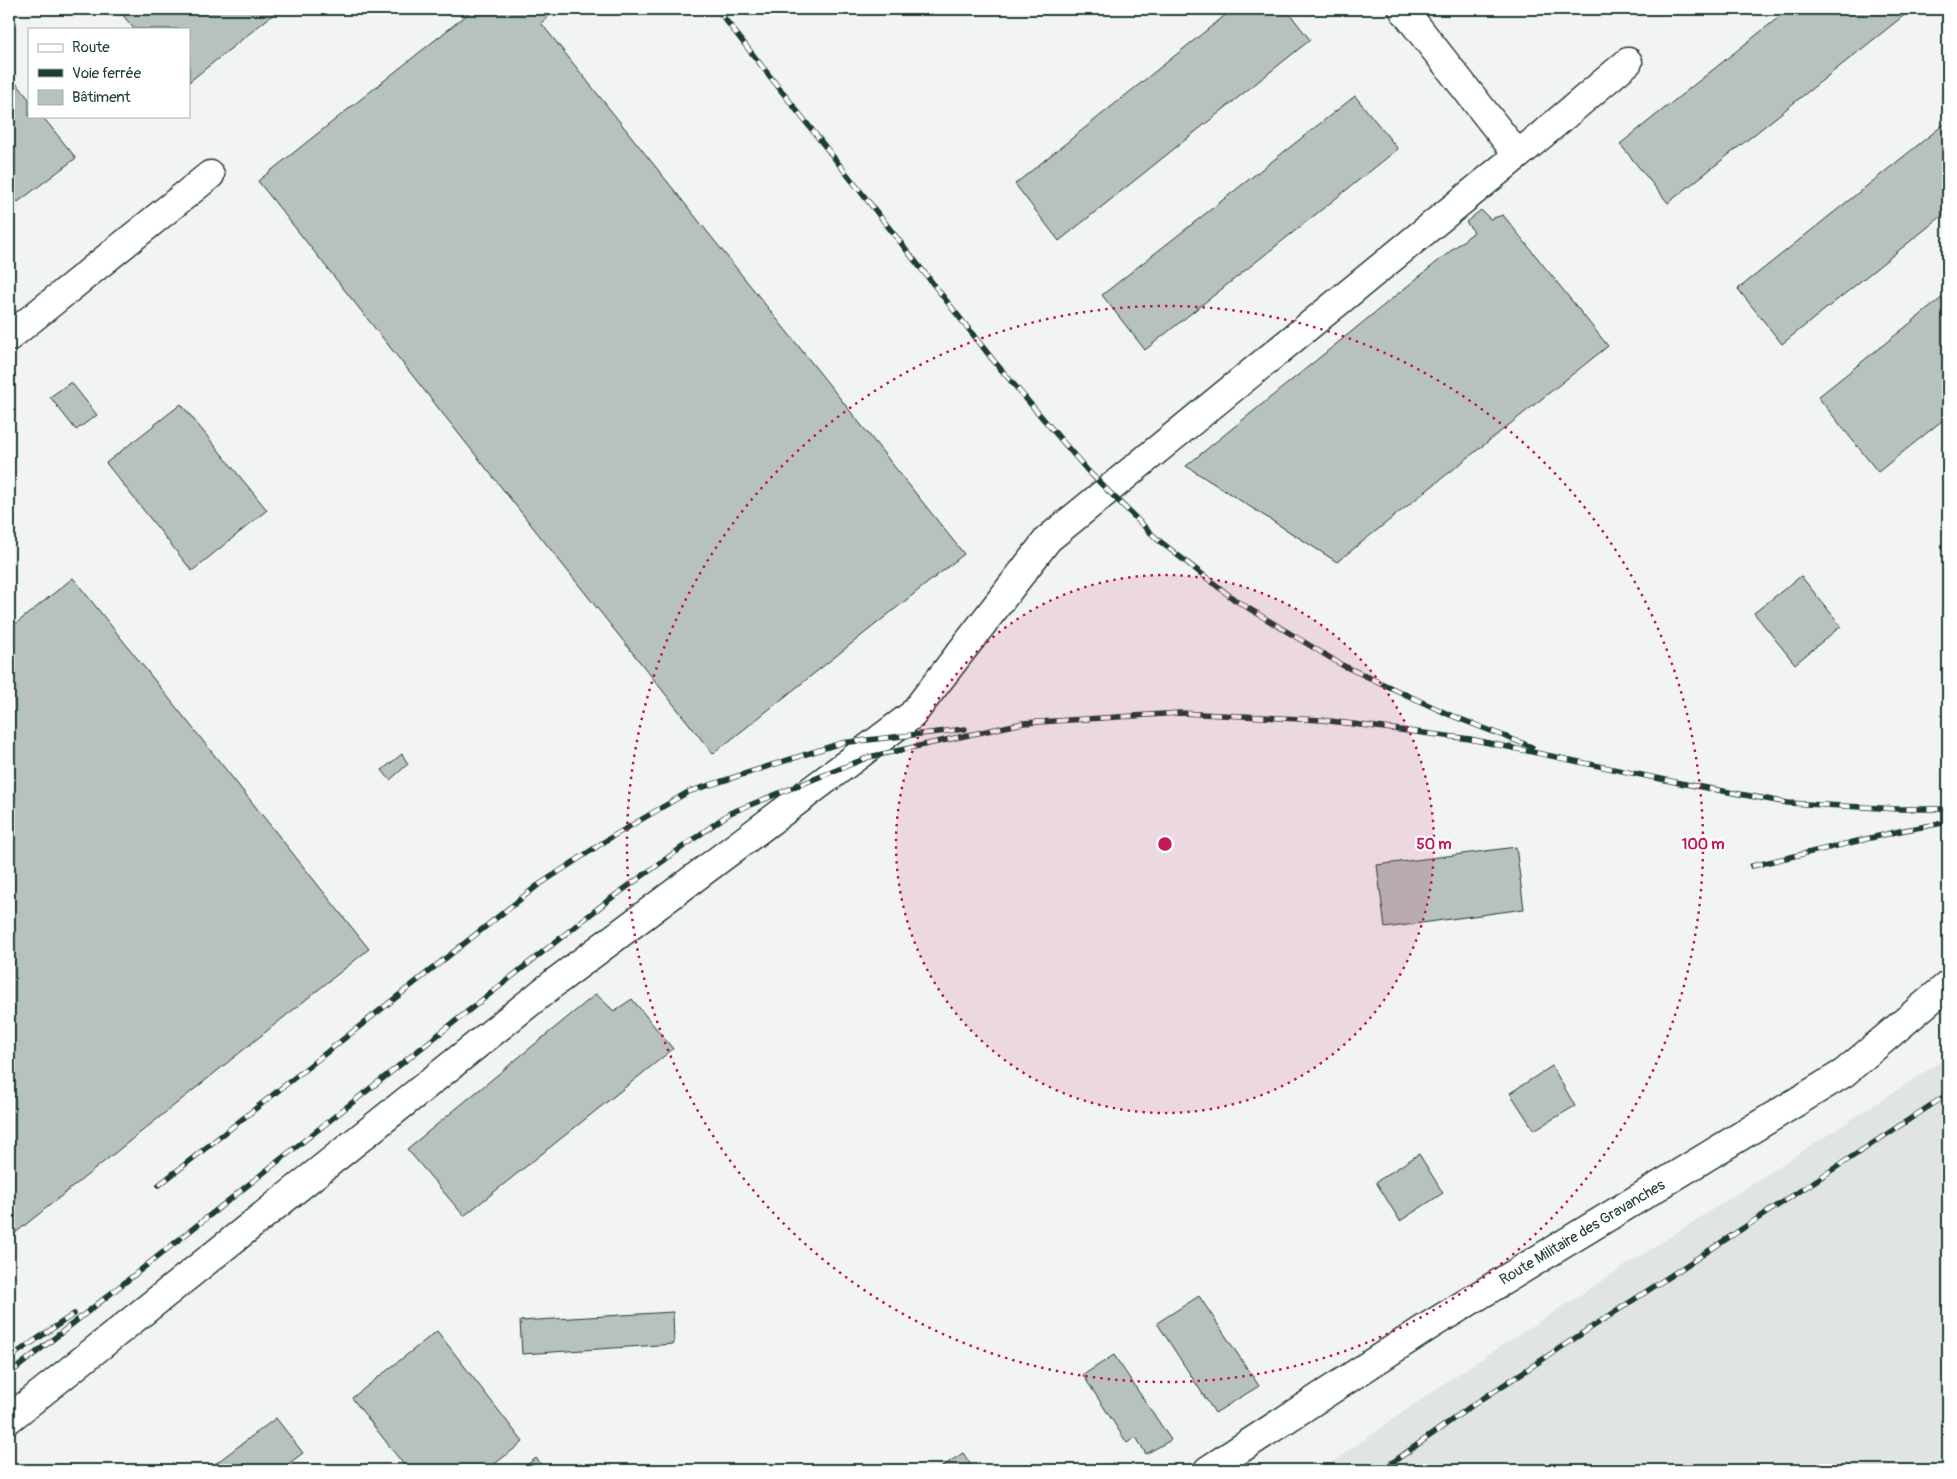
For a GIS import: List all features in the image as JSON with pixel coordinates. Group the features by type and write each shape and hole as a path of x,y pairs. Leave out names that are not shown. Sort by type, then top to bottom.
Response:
{"street":[{"path":"1403,9 1518,155"},
{"path":"9,1419 554,983 912,715 1048,539 1518,155 1628,62"},
{"path":"9,337 210,175"},
{"name":"Route Militaire des Gravanches","path":"1208,1470 1432,1324 1844,1072 1948,984"}],"shaded area":[{"path":"1948,1057 1948,1470 1321,1470 1452,1378"}],"building":[{"path":"118,9 280,9 190,81 190,28 133,28"},
{"path":"474,9 557,9 541,23 964,554 713,754 258,181"},
{"path":"1233,9 1286,9 1310,40 1059,241 1015,184"},
{"path":"1789,9 1912,9 1668,203 1620,144"},
{"path":"9,74 28,98 28,118 44,118 76,158 18,202 9,190"},
{"path":"1355,96 1398,149 1145,350 1102,295"},
{"path":"1948,121 1948,211 1782,344 1738,289"},
{"path":"1481,210 1490,219 1503,215 1608,346 1337,562 1186,466 1474,232 1466,222"},
{"path":"1948,293 1948,416 1878,472 1818,397"},
{"path":"71,382 97,415 76,430 50,397"},
{"path":"181,404 267,510 192,571 106,463"},
{"path":"1801,576 1841,626 1795,664 1754,613"},
{"path":"73,578 369,949 9,1238 9,629"},
{"path":"402,754 408,764 390,780 382,770"},
{"path":"1516,847 1524,909 1385,928 1377,865"},
{"path":"596,994 614,1011 632,999 673,1049 464,1216 407,1149"},
{"path":"1552,1066 1575,1106 1534,1130 1510,1093"},
{"path":"1419,1154 1443,1193 1400,1221 1376,1182"},
{"path":"1199,1296 1259,1386 1215,1413 1157,1323"},
{"path":"673,1312 674,1344 522,1354 520,1321"},
{"path":"437,1331 523,1442 487,1470 408,1470 352,1398"},
{"path":"1114,1355 1171,1440 1146,1454 1136,1437 1127,1443 1083,1375"},
{"path":"276,1418 303,1453 280,1470 207,1470"},
{"path":"963,1453 974,1470 937,1470"},
{"path":"536,1458 546,1470 520,1470"}],"railway":[{"path":"717,9 993,360 1087,470 1157,539 1235,600 1342,665 1450,715 1532,747"},
{"path":"9,1374 606,902 730,813 869,757 1023,723 1180,713 1322,720 1470,739 1680,783 1788,803 1898,809 1948,809"},
{"path":"159,1185 537,886 610,838 688,792 841,743 965,729"},
{"path":"1752,866 1900,831 1948,822"},
{"path":"1382,1470 1470,1407 1948,1094"},
{"path":"9,1358 74,1314"}]}
